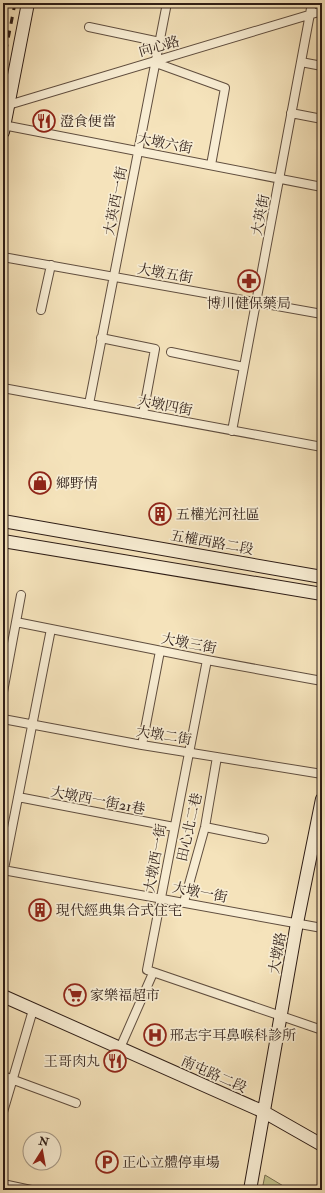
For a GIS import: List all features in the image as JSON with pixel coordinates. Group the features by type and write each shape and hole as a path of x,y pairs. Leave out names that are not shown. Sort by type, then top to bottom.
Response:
{"main road":[{"path":"3,127 6,105 28,3"},
{"name":"五權西路二段","path":"3,521 322,576"},
{"path":"3,541 322,594"},
{"name":"大墩路","path":"250,1190 297,923 322,799"},
{"name":"南屯路二段","path":"3,996 264,1112 322,1145"}],"street":[{"name":"大英西一街","path":"89,404 167,3"},
{"name":"大英街","path":"232,431 312,3"},
{"name":"向心路","path":"6,105 156,62 322,11"},
{"path":"88,28 160,42"},
{"path":"156,62 224,88 211,165"},
{"path":"301,62 322,66"},
{"path":"292,113 322,119"},
{"name":"大墩六街","path":"3,127 322,186"},
{"name":"大墩五街","path":"3,257 322,314"},
{"path":"41,310 50,265"},
{"path":"101,338 155,349 143,414"},
{"path":"171,352 244,367"},
{"name":"大墩四街","path":"3,388 322,447"},
{"path":"3,692 21,595"},
{"name":"大墩三街","path":"16,622 207,660 322,680"},
{"path":"3,871 51,629"},
{"path":"142,745 160,651"},
{"name":"大墩西一街","path":"154,973 147,970 207,660"},
{"name":"大墩二街","path":"3,719 142,745 322,774"},
{"name":"田心北二巷","path":"184,902 205,827 217,757"},
{"name":"大墩西一街21巷","path":"18,798 174,827"},
{"path":"205,827 264,839"},
{"name":"大墩一街","path":"3,871 161,897 322,928"},
{"path":"120,1048 154,973 322,1030"},
{"path":"3,1112 33,1010"},
{"path":"3,1076 76,1103"},
{"path":"3,1184 32,1190"}],"shaded area":[{"path":"265,1175 290,1190 262,1190"}],"railway":[{"path":"3,7 4,3"},
{"path":"3,65 15,3"}],"place":[{"name":"澄食便當","path":"44,121"},
{"name":"博川健保藥局","path":"249,281"},
{"name":"鄉野情","path":"40,483"},
{"name":"五權光河社區","path":"160,514"},
{"name":"現代經典集合式住宅","path":"40,910"},
{"name":"家樂福超市","path":"75,995"},
{"name":"邢志宇耳鼻喉科診所","path":"155,1035"},
{"name":"王哥肉丸","path":"115,1061"},
{"name":"正心立體停車場","path":"107,1162"}]}
